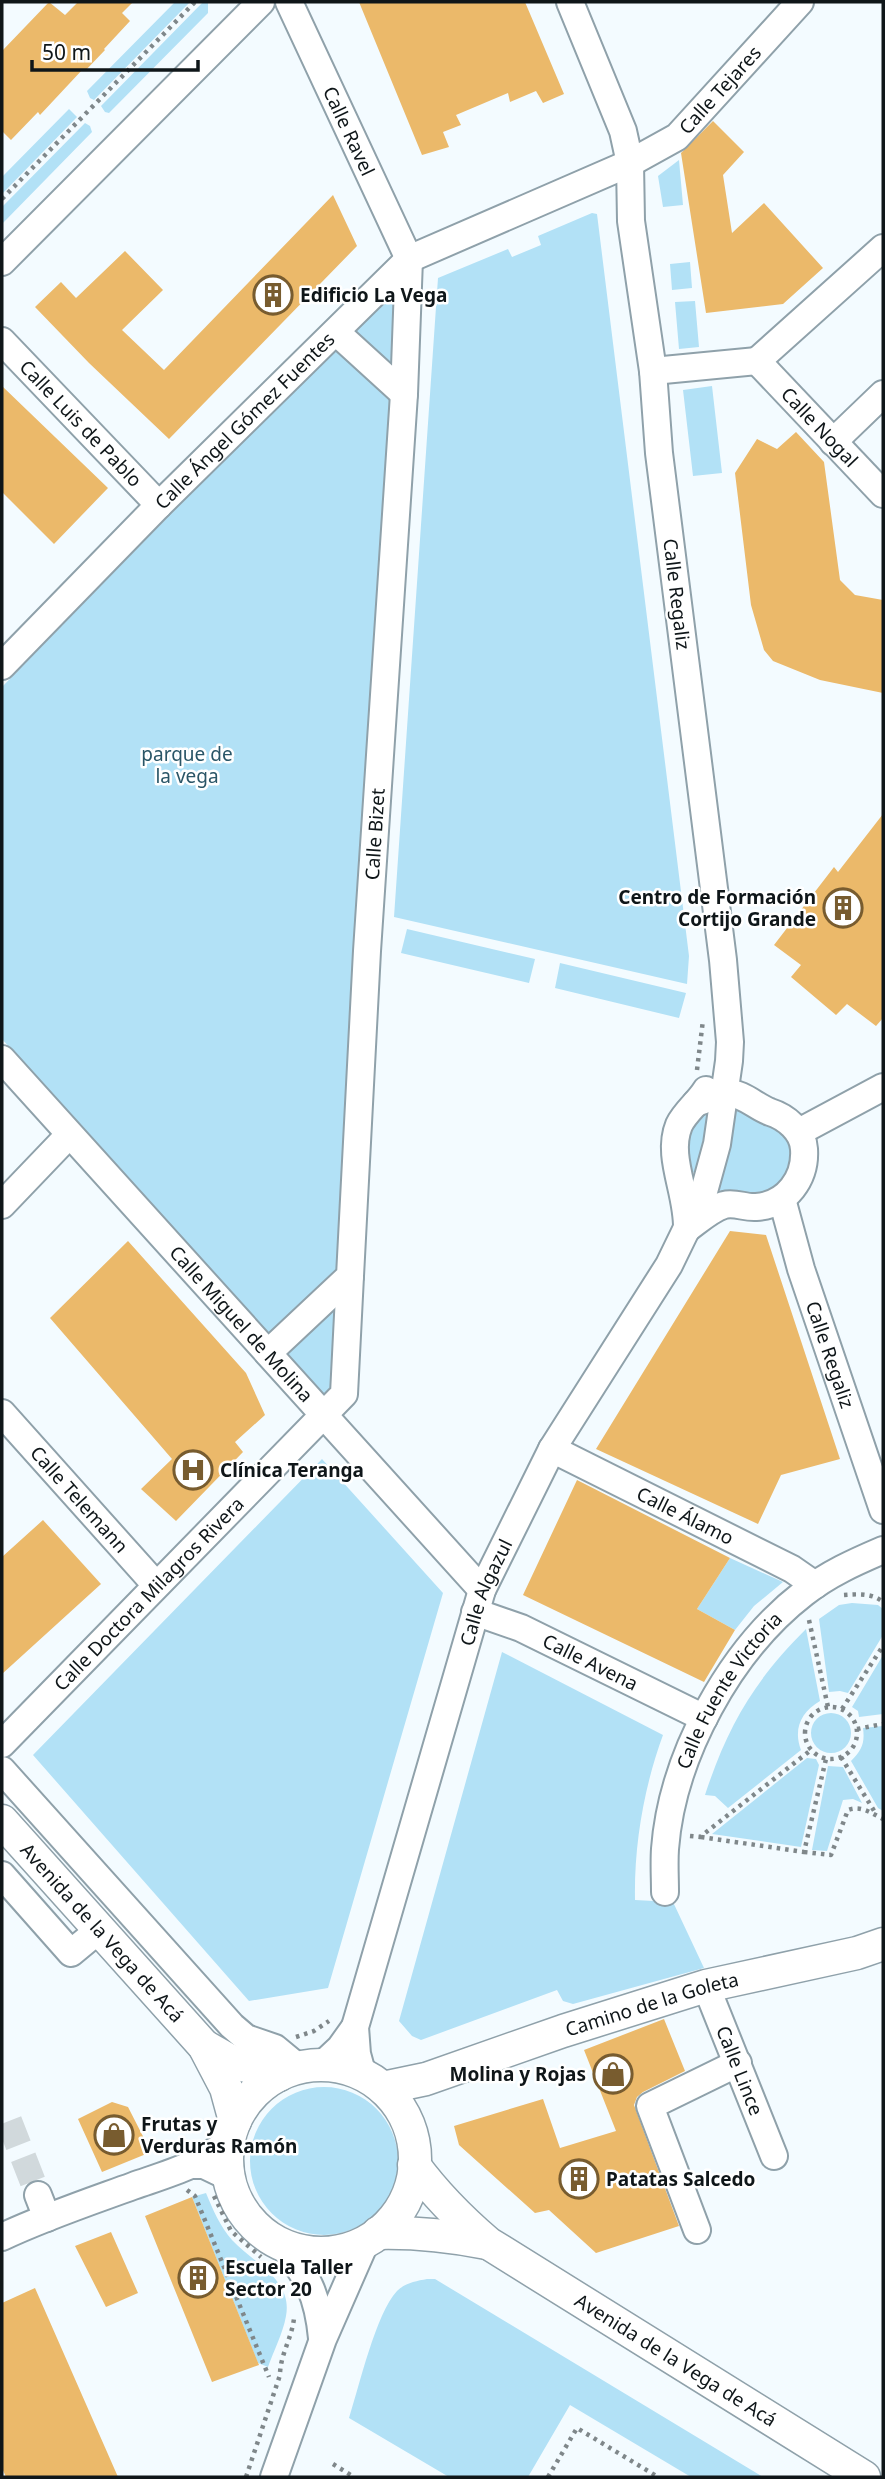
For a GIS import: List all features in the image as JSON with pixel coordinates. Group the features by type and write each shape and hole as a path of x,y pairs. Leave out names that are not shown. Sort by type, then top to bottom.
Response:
{"main road":[{"name":"Avenida de la Vega de Acá","path":"2,1821 204,2046 226,2088 232,2130"},
{"name":"Camino de la Goleta","path":"381,2089 426,2079 563,2031 706,1986 857,1953 883,1944"},
{"name":"Avenida de la Vega de Acá","path":"204,2046 232,2062 300,2069"},
{"path":"300,2069 381,2089 412,2139 414,2165 406,2198 400,2210 372,2237 338,2251 273,2252 260,2231 243,2213 229,2177 227,2156 239,2111 255,2093 300,2069"},
{"name":"Avenida de la Vega de Acá","path":"414,2165 434,2193 488,2243 864,2477"},
{"name":"Avenida de la Vega de Acá","path":"372,2237 431,2234 488,2243"}],"street":[{"path":"2,262 261,2"},
{"name":"Calle Ravel","path":"289,2 409,259"},
{"name":"Calle Regaliz","path":"570,2 624,131 629,163 631,221 653,371 659,453 723,960 730,1042 729,1061 737,1097 717,1144 704,1195"},
{"name":"Calle Tejares","path":"629,163 677,137 794,4"},
{"name":"Calle Ángel Gómez Fuentes","path":"2,666 159,505 409,259 629,163"},
{"path":"653,371 757,361 883,248"},
{"name":"Calle Bizet","path":"324,1413 344,1394 367,951 404,394 409,259"},
{"path":"337,332 404,394"},
{"name":"Calle Luis de Pablo","path":"2,341 159,505"},
{"name":"Calle Nogal","path":"757,361 883,494"},
{"path":"833,442 883,394"},
{"name":"Calle Miguel de Molina","path":"2,1059 324,1413 478,1601"},
{"path":"687,1229 687,1211 673,1157 674,1140 679,1123 729,1061"},
{"path":"799,1132 883,1087"},
{"path":"681,1181 690,1191 754,1208 771,1205 782,1199 799,1181 805,1163 804,1144 799,1132 777,1114 737,1097 696,1103"},
{"path":"2,1205 69,1135"},
{"name":"Calle Algazul","path":"300,2069 340,2048 344,2021 478,1601 552,1449 669,1265 704,1195"},
{"name":"Calle Regaliz","path":"782,1199 801,1269 883,1510"},
{"path":"687,1229 716,1209 734,1204"},
{"path":"268,1353 350,1276"},
{"name":"Calle Telemann","path":"2,1413 156,1585"},
{"name":"Calle Doctora Milagros Rivera","path":"2,1744 324,1413"},
{"name":"Calle Álamo","path":"552,1449 792,1569 826,1590"},
{"name":"Calle Fuente Victoria","path":"665,1892 665,1849 672,1804 687,1756 704,1718 748,1648 781,1612 826,1590 838,1570 883,1550"},
{"name":"Calle Avena","path":"478,1601 521,1628 704,1718"},
{"path":"2,1770 232,2026 246,2038 275,2049 300,2069"},
{"path":"2,1875 71,1953 100,1929"},
{"name":"Calle Lince","path":"706,1986 774,2156"},
{"name":"Calle Algazul","path":"344,2021 356,2054 381,2089"},
{"path":"697,2231 650,2106 738,2063"},
{"path":"2,2237 42,2206 191,2165 218,2151 232,2130"},
{"path":"191,2165 204,2165 229,2177"},
{"path":"274,2477 323,2339 372,2237"},
{"path":"273,2252 303,2271 315,2294 323,2339"}],"path":[{"path":"2,200 195,2"},
{"path":"826,1590 862,1594 883,1602"},
{"path":"808,1615 828,1707"},
{"path":"842,1709 883,1646"},
{"path":"828,1707 842,1709 854,1721 857,1729 854,1746 841,1757 826,1759 811,1750 805,1736 805,1728 813,1714 828,1707"},
{"path":"857,1729 883,1724"},
{"path":"700,1837 811,1750"},
{"path":"841,1757 876,1815"},
{"path":"804,1852 826,1759"},
{"path":"690,1837 831,1855 848,1810 855,1807 883,1819"},
{"path":"291,2037 314,2031 328,2022 344,2021"},
{"path":"191,2165 195,2182 203,2182 213,2193 232,2231 273,2252"},
{"path":"177,2191 184,2188 195,2196 269,2376"},
{"path":"246,2477 280,2375 280,2364 290,2337 294,2314"},
{"path":"548,2477 577,2428 658,2477"},
{"path":"332,2464 354,2477"}],"green space":[{"path":"175,2 190,2 94,100 90,98 87,91"},
{"path":"203,2 208,2 208,13 109,113 105,112 101,106"},
{"path":"69,109 77,117 2,194 2,177"},
{"path":"85,123 90,126 92,132 2,224 2,207"},
{"path":"679,160 683,205 663,207 658,176"},
{"path":"592,213 597,214 689,956 687,984 394,917 438,278 508,249 512,257 541,245 538,236"},
{"path":"690,262 692,288 672,290 670,264"},
{"name":"parque de la vega","path":"398,281 338,1384 325,1398 309,1385 2,1039 2,687"},
{"path":"695,301 699,347 679,349 675,302"},
{"path":"712,386 722,473 693,476 683,390"},
{"path":"407,929 535,959 529,983 401,953"},
{"path":"560,963 686,993 679,1018 555,988"},
{"path":"710,1107 696,1171 692,1173 689,1171 687,1127"},
{"path":"744,1107 773,1125 788,1141 792,1151 788,1173 769,1194 721,1192 718,1185 728,1150 735,1109"},
{"path":"322,1459 443,1593 328,1988 249,2001 33,1755"},
{"path":"730,1558 783,1582 754,1606 735,1630 697,1609"},
{"path":"839,1605 878,1605 883,1609 883,1635 848,1693 829,1692 819,1619"},
{"path":"806,1629 820,1701 808,1710 800,1722 798,1735 801,1750 728,1808 715,1796 705,1795 723,1747 757,1686"},
{"path":"502,1652 663,1735 650,1775 642,1816 636,1858 635,1900 673,1902 704,1968 573,2004 563,2001 557,1990 421,2040 412,2036 399,2021"},
{"path":"883,1655 883,1714 859,1717 858,1711 852,1707"},
{"path":"831,1713 839,1714 845,1719 850,1725 850,1741 845,1747 839,1752 831,1753 823,1752 817,1747 812,1741 811,1733 812,1725 817,1719 823,1714"},
{"path":"883,1726 883,1811 878,1808 851,1761 862,1746 863,1728"},
{"path":"807,1758 816,1759 819,1765 801,1847 712,1834"},
{"path":"828,1766 843,1767 862,1803 853,1799 843,1800 827,1851 812,1850"},
{"path":"324,2087 352,2093 365,2099 376,2109 386,2120 392,2133 398,2161 392,2189 386,2202 376,2213 365,2223 352,2229 324,2235 296,2229 283,2223 272,2213 262,2202 256,2189 250,2161 256,2133 262,2120 272,2109 283,2099 296,2093"},
{"path":"206,2193 228,2235 277,2281 287,2303 281,2335 268,2367 258,2363 192,2197"},
{"path":"435,2279 763,2477 691,2477 570,2405 528,2477 449,2477 349,2418 375,2333 389,2302 404,2286"}],"building":[{"path":"49,2 65,15 78,2 133,2 122,13 130,21 105,50 11,140 2,131 2,51"},
{"path":"359,2 525,2 564,94 543,103 536,91 510,102 508,93 456,115 461,125 443,132 449,147 422,155"},
{"path":"713,121 744,152 723,175 732,233 764,203 823,268 783,304 706,313 681,153"},
{"name":"Edificio La Vega","path":"333,195 357,246 169,439 35,307 61,282 76,298 125,251 163,290 122,330 164,370"},
{"path":"2,386 108,488 54,544 2,492"},
{"path":"796,432 824,462 840,580 855,595 883,600 883,693 820,680 773,661 764,650 751,605 735,473 757,439 777,449"},
{"name":"Centro de Formación Cortijo Grande","path":"883,814 883,1018 876,1026 847,1004 836,1015 791,977 801,965 774,945 834,867 838,872"},
{"path":"730,1231 766,1235 840,1459 781,1475 758,1524 596,1449"},
{"path":"128,1241 246,1373 265,1415 235,1442 243,1452 176,1521 141,1489 172,1459 50,1318"},
{"path":"577,1480 730,1558 697,1609 735,1630 704,1682 523,1595"},
{"path":"43,1520 101,1584 2,1674 2,1557"},
{"name":"Patatas Salcedo","path":"664,2019 685,2071 643,2092 634,2105 679,2226 596,2253 549,2210 535,2213 459,2145 454,2126 543,2099 560,2148 616,2131 584,2050"},
{"name":"Frutas y Verduras Ramón","path":"112,2102 128,2107 151,2152 102,2172 78,2119"},
{"name":"Escuela Taller Sector 20","path":"192,2197 259,2365 212,2382 145,2216"},
{"path":"111,2232 138,2293 106,2307 75,2246"},
{"path":"35,2288 118,2477 6,2477 2,2468 2,2303"}],"tunnel":[{"path":"9,2121 38,2195"}],"place":[{"name":"Edificio La Vega","path":"273,295"},
{"name":"Centro de Formación Cortijo Grande","path":"843,908"},
{"name":"Clínica Teranga","path":"193,1470"},
{"name":"Molina y Rojas","path":"613,2074"},
{"name":"Frutas y Verduras Ramón","path":"114,2135"},
{"name":"Patatas Salcedo","path":"579,2179"},
{"name":"Escuela Taller Sector 20","path":"198,2278"}]}
